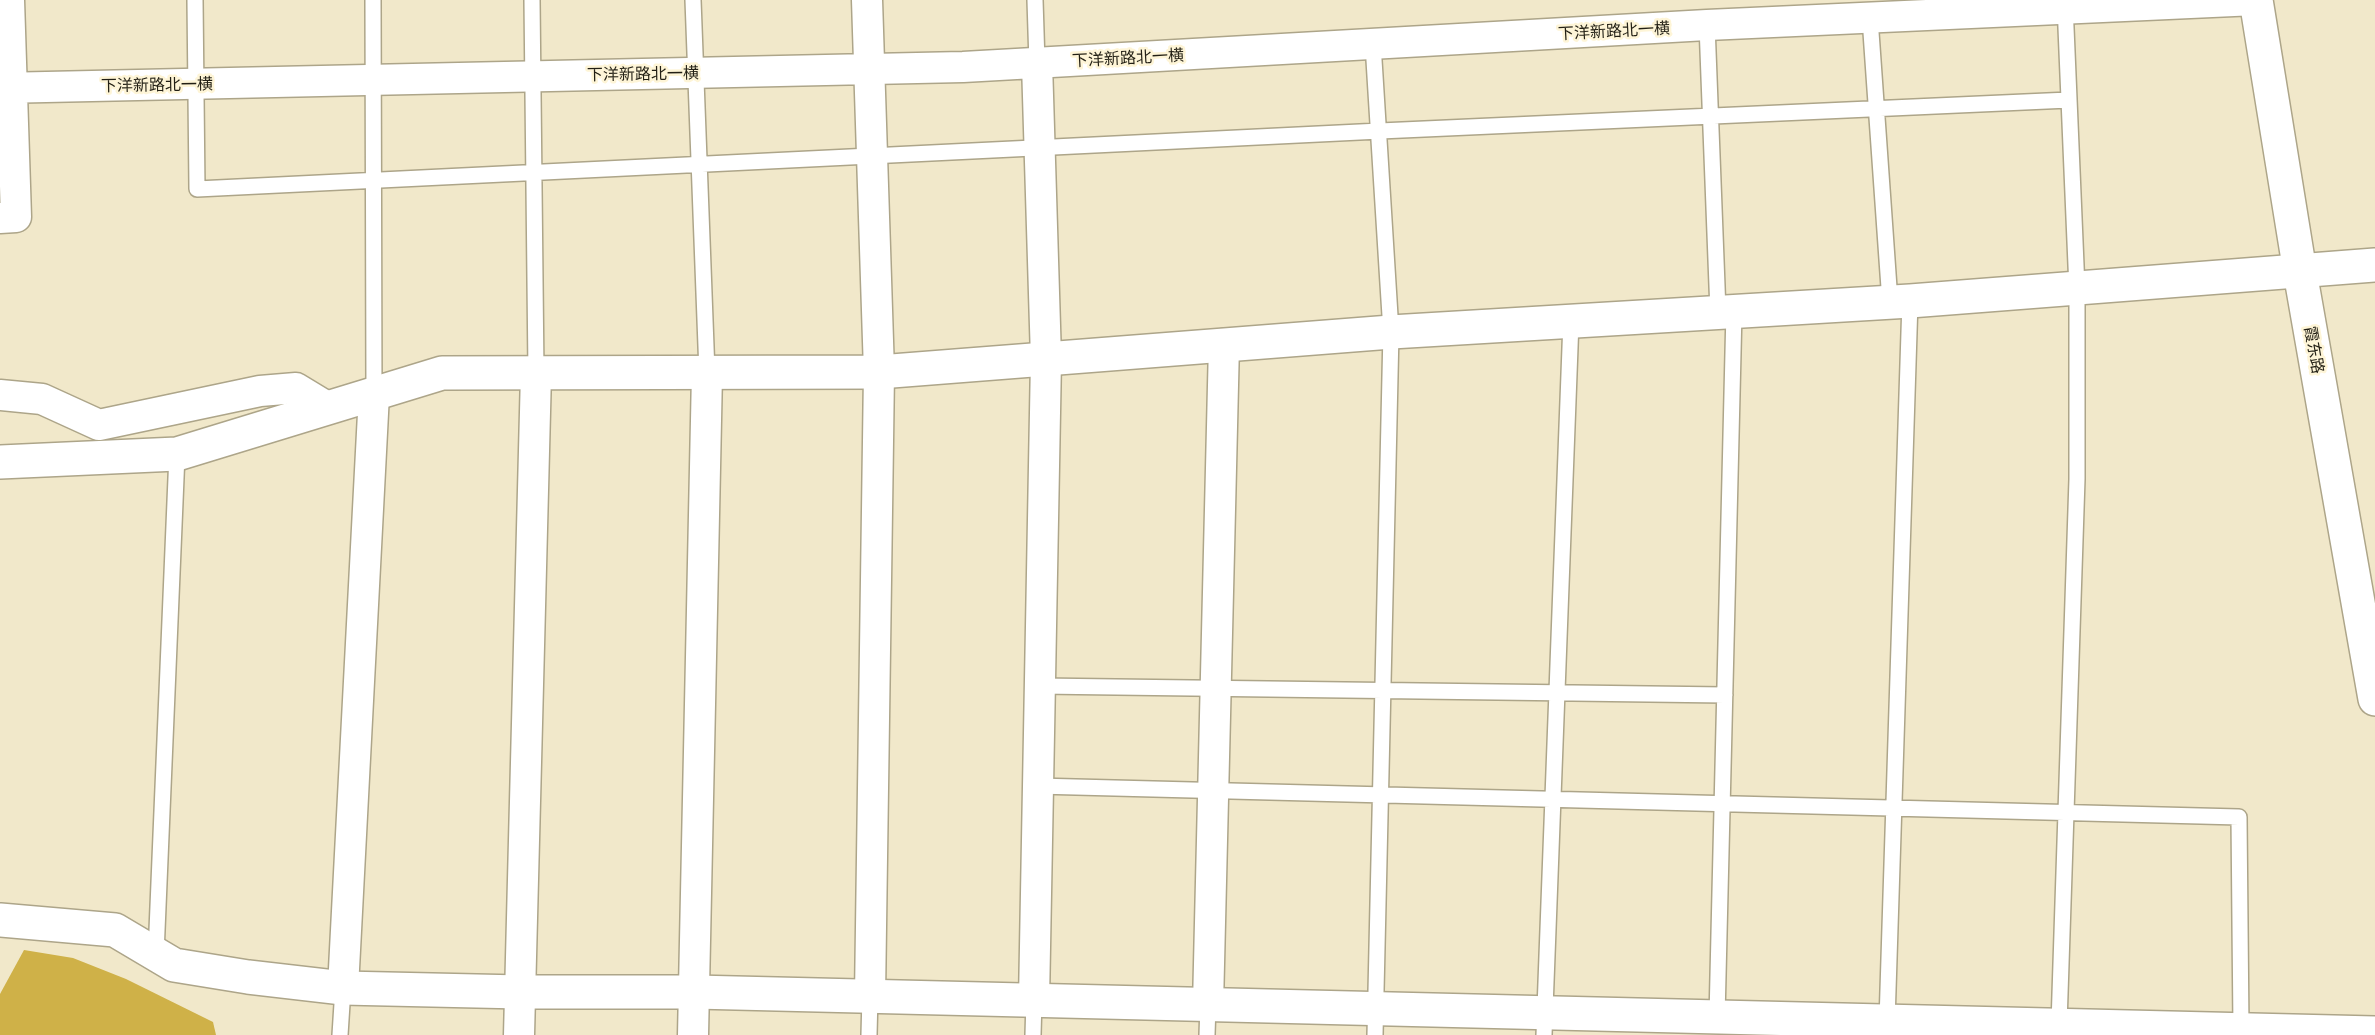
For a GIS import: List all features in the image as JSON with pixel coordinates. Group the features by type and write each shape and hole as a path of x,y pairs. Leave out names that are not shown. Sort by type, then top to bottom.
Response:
{"street":[{"path":"0,218 16,217 6,88 9,0"},
{"path":"867,0 879,372 870,996"},
{"name":"下洋新路北一横","path":"6,88 870,69 1037,63 1870,18 2065,4 2256,0"},
{"name":"霞东路","path":"2256,0 2300,272 2375,699"},
{"path":"1034,1000 1046,359 1037,63"},
{"path":"0,462 177,454 442,373 879,372 1391,332 1900,302 2375,265"},
{"path":"1207,1020 1224,344"},
{"path":"519,1035 536,373"},
{"path":"693,1035 707,373"},
{"path":"0,395 42,399 99,425 260,391 296,388 329,408"},
{"path":"343,988 361,680 374,394"},
{"path":"0,920 115,930 174,965 248,977 343,988 521,992 695,992 1034,1000 1207,1020 1544,1024 1717,1017 2375,1033"}],"lane":[{"path":"195,0 198,84 197,189 1711,115 2069,100"},
{"path":"373,0 374,394"},
{"path":"532,0 536,373"},
{"path":"693,0 707,373"},
{"path":"1035,0 1037,63"},
{"path":"2060,1024 2077,479 2078,289 2065,4"},
{"path":"1870,18 1877,109 1900,302 1887,1021"},
{"path":"1707,26 1711,115 1726,311 1725,695 1717,1017"},
{"path":"1373,44 1391,332 1376,1022"},
{"path":"1544,1024 1570,321"},
{"path":"156,954 177,454"},
{"path":"1040,686 1725,695"},
{"path":"1038,786 2239,817 2241,1029"},
{"path":"340,1035 343,988"},
{"path":"869,1035 870,996"},
{"path":"1033,1035 1034,1000"}],"shaded area":[{"path":"24,950 73,958 126,979 213,1022 216,1035 0,1035 0,994"}]}
